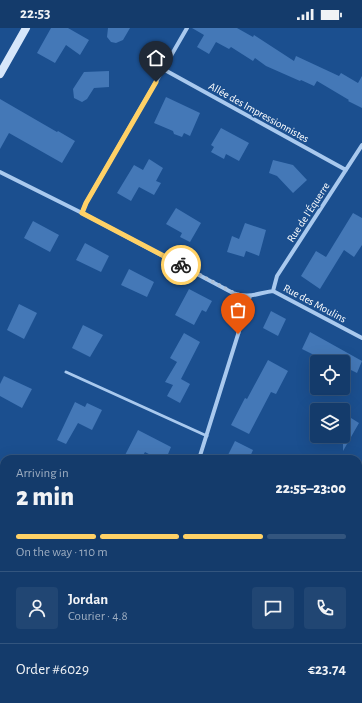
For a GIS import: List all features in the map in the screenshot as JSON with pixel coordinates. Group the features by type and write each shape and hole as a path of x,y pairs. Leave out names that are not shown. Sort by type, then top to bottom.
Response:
{"main road":[{"path":"0,74 26,28"}],"street":[{"path":"82,213 86,203 187,28"},
{"name":"Allée des Impressionnistes","path":"163,69 346,170"},
{"name":"Rue de l'Équerre","path":"273,291 277,276 362,146"},
{"name":"Rue des Moulins","path":"0,172 82,213 234,293 242,296 250,296 273,291 362,338"},
{"path":"200,455 250,296"}],"lane":[{"path":"66,372 207,436"}],"building":[{"path":"51,28 68,28 89,40 80,55 66,45 55,63 37,53"},
{"path":"108,28 130,28 123,40 116,43 111,42 107,37"},
{"path":"192,28 237,28 253,37 254,35 294,61 296,56 339,76 341,73 358,83 362,76 362,108 348,101 349,100 317,81 314,86 301,80 300,81 266,66 255,58 253,61 231,47 229,49 216,42 209,54 197,47 204,35"},
{"path":"109,71 109,87 94,88 87,99 82,102 74,98 73,89 84,72"},
{"path":"166,97 200,113 190,136 184,133 182,137 174,134 173,131 154,123"},
{"path":"0,99 75,141 62,163 9,133 0,149"},
{"path":"221,128 249,143 239,161 226,154 224,159 211,152 214,147 211,145"},
{"path":"149,159 163,168 156,181 161,183 154,195 139,187 131,201 117,193 134,165 143,170"},
{"path":"273,160 293,165 307,180 293,193 277,176 269,173"},
{"path":"176,208 201,223 190,242 180,237 182,233 166,224"},
{"path":"353,213 362,218 362,245 354,257 344,250 320,289 301,276 316,251 326,257"},
{"path":"33,221 59,235 50,252 24,238"},
{"path":"245,223 266,230 259,256 246,251 244,257 227,252 232,236 239,239"},
{"path":"85,243 109,256 101,272 76,260"},
{"path":"129,269 154,282 147,297 121,285"},
{"path":"189,289 212,301 206,312 202,310 194,325 175,315"},
{"path":"19,304 37,313 24,339 7,330"},
{"path":"271,311 286,319 278,336 263,328"},
{"path":"83,325 103,335 90,357 72,348"},
{"path":"310,332 362,361 357,373 350,370 350,355 314,355 302,349"},
{"path":"184,333 200,342 181,379 190,384 180,403 167,396 173,385 165,382 177,362 170,358"},
{"path":"268,360 288,371 276,394 271,392 249,434 231,425"},
{"path":"4,376 32,389 22,408 0,396 0,384"},
{"path":"75,402 85,407 87,403 102,410 92,430 78,423 66,444 57,440"},
{"path":"350,417 359,423 350,439"},
{"path":"138,430 171,447 168,455 151,455 145,452 143,455 125,455"},
{"path":"235,441 253,450 251,455 228,455"},
{"path":"343,443 348,443 343,451"}],"way so far":[{"path":"181,265 234,293 242,296 250,296 238,334"}],"route":[{"path":"156,82 86,203 82,213 181,265"}]}
